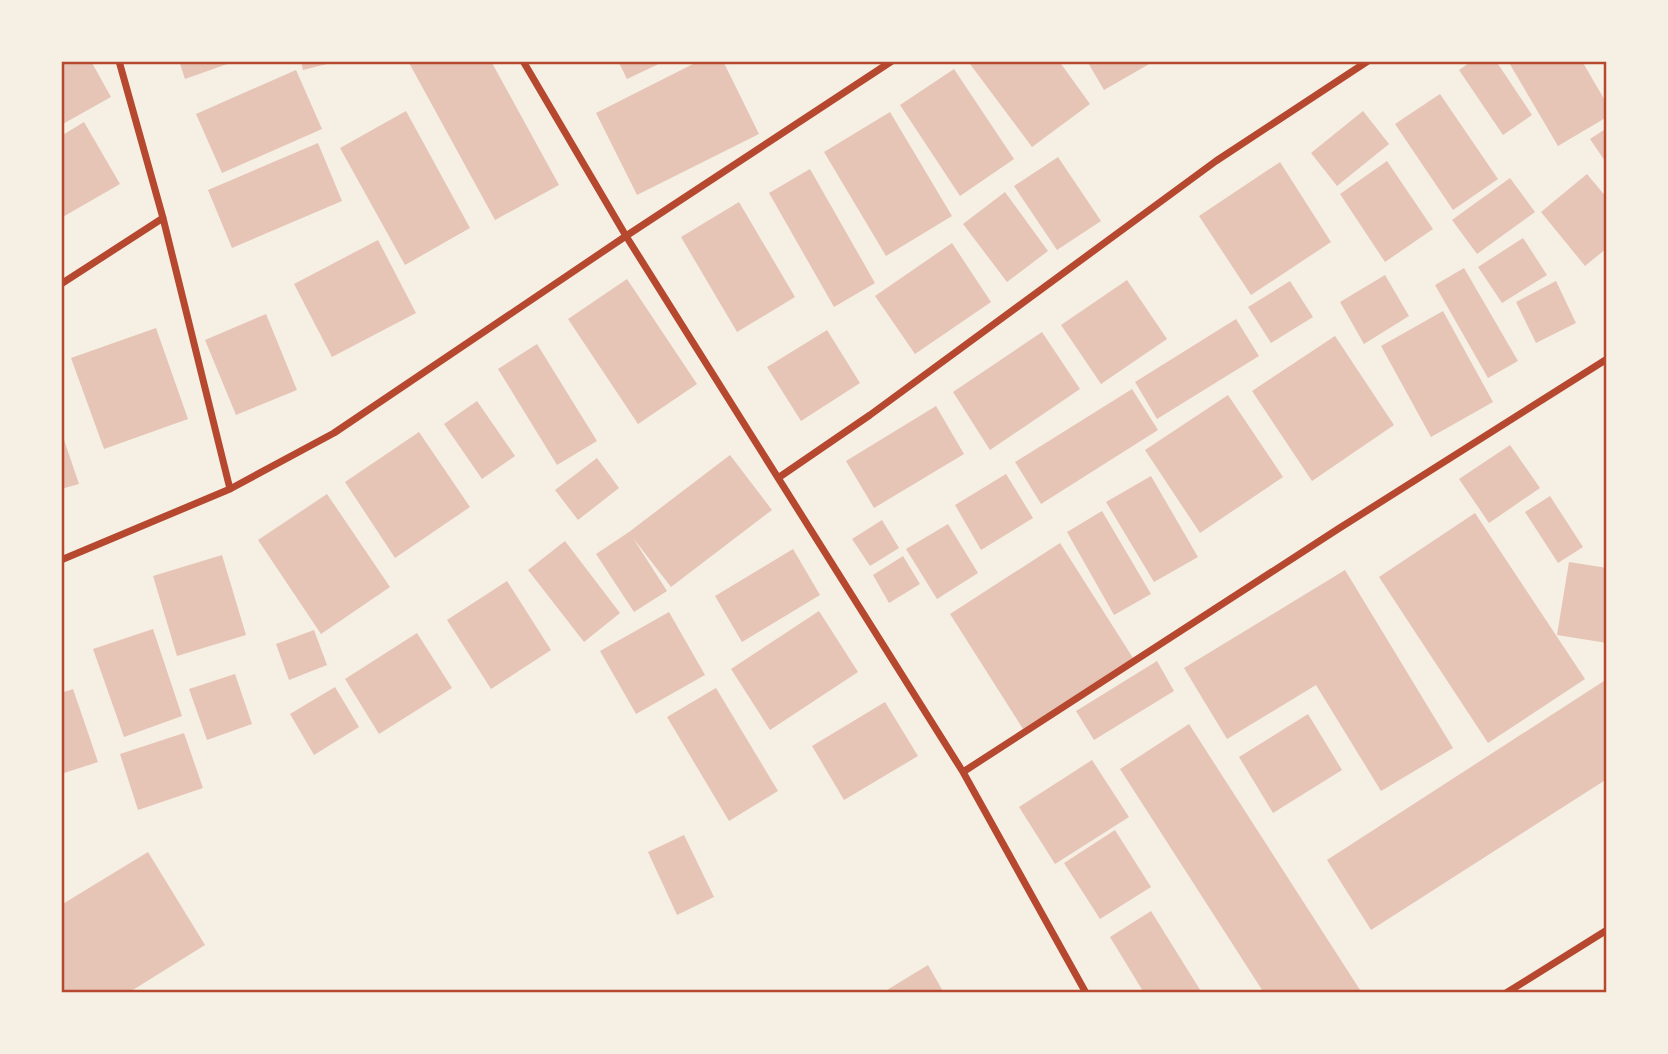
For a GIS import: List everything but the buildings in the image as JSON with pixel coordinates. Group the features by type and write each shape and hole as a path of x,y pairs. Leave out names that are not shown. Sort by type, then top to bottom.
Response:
{"street":[{"path":"120,61 163,218 230,489"},
{"path":"523,61 626,236 962,772 1086,993"},
{"path":"61,560 230,489 334,433 892,61"},
{"path":"778,478 870,415 1216,161 1368,61"},
{"path":"61,284 163,218"},
{"path":"962,772 1607,359"},
{"path":"1506,993 1607,930"}]}
